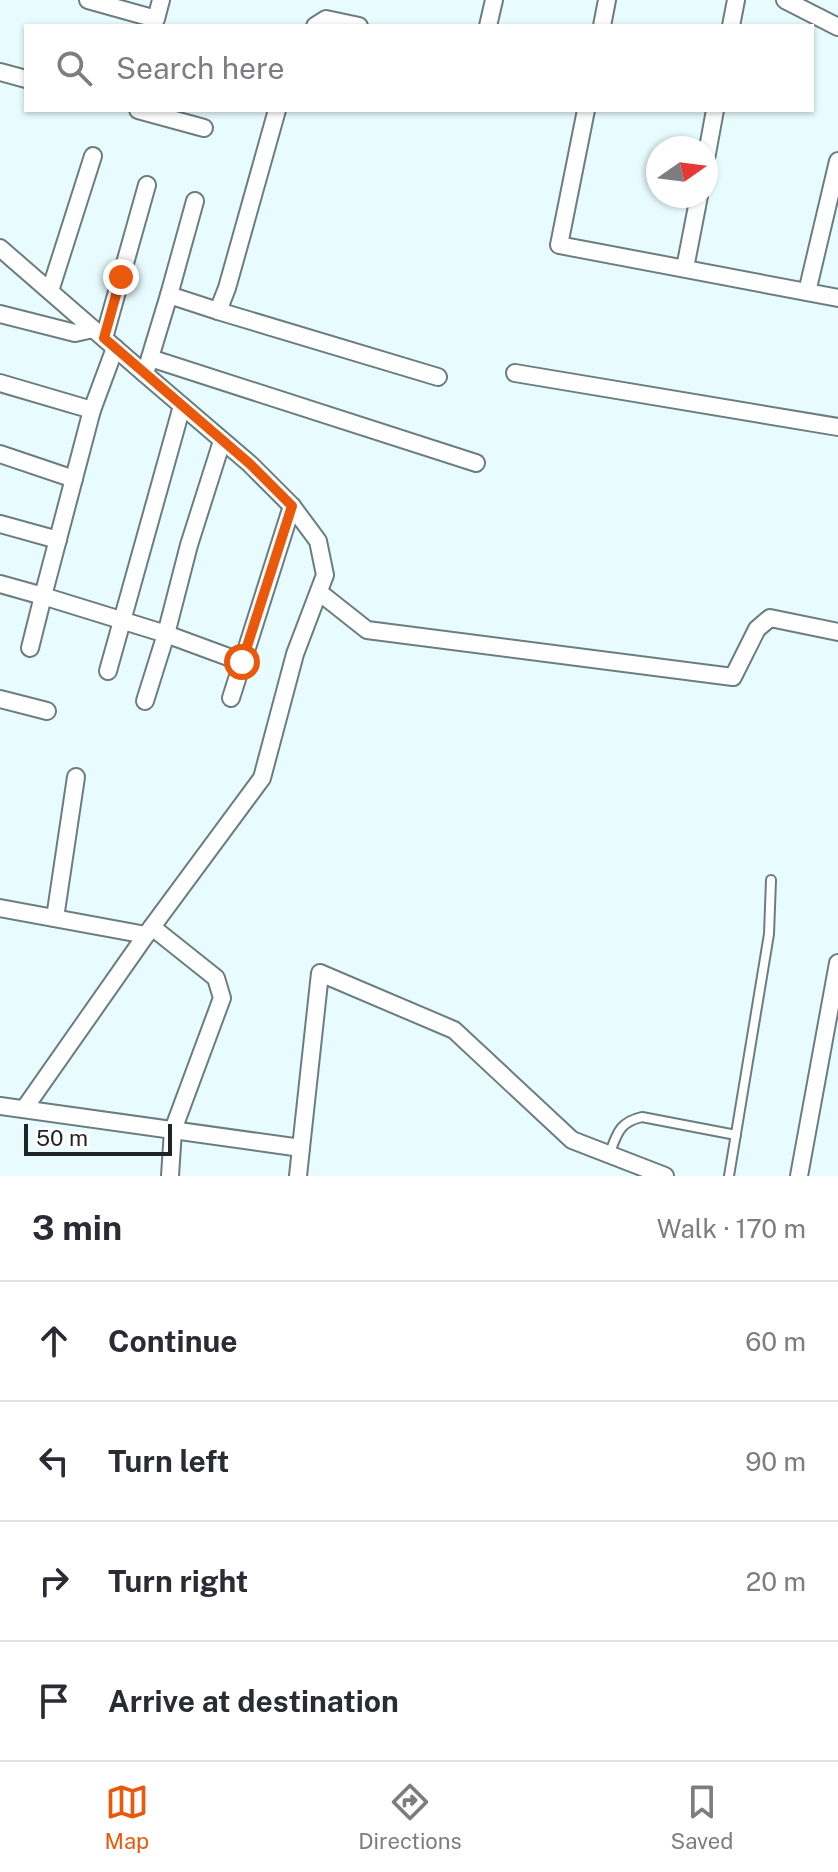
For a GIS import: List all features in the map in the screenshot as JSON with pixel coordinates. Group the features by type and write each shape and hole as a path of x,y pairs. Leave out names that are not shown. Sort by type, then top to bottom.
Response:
{"street":[{"path":"88,0 156,19 161,0"},
{"path":"488,24 494,0"},
{"path":"602,24 607,0"},
{"path":"731,24 736,0"},
{"path":"785,0 838,27"},
{"path":"318,24 326,19 350,24"},
{"path":"0,72 24,78"},
{"path":"145,112 204,128"},
{"path":"218,311 276,112"},
{"path":"586,112 559,245 838,298"},
{"path":"710,136 715,112"},
{"path":"50,291 93,156"},
{"path":"807,292 838,161"},
{"path":"30,648 92,410 104,338 147,185"},
{"path":"147,366 195,201"},
{"path":"685,268 697,208"},
{"path":"0,248 104,338 147,366 182,406 250,464 292,506 318,541 325,575 295,654 262,778 149,931 24,1109"},
{"path":"169,295 438,377"},
{"path":"0,314 104,338"},
{"path":"147,366 476,463"},
{"path":"515,373 838,427"},
{"path":"0,383 92,410"},
{"path":"108,671 182,406"},
{"path":"145,701 222,441"},
{"path":"0,454 74,479"},
{"path":"231,698 292,506"},
{"path":"0,524 58,540"},
{"path":"0,584 166,634 242,662"},
{"path":"319,592 367,630 733,677 757,629 770,618 838,632"},
{"path":"0,699 47,711"},
{"path":"55,918 76,777"},
{"path":"0,908 149,931 216,978 222,998 173,1130 170,1176"},
{"path":"799,1176 838,963"},
{"path":"298,1176 320,973 454,1030 572,1140 665,1176"},
{"path":"0,1106 301,1148"}],"lane":[{"path":"729,1176 769,934 771,880"},
{"path":"609,1155 617,1131 630,1120 642,1117 736,1135"}],"route":[{"path":"121,277 104,338 250,464 292,506 242,662"}]}
